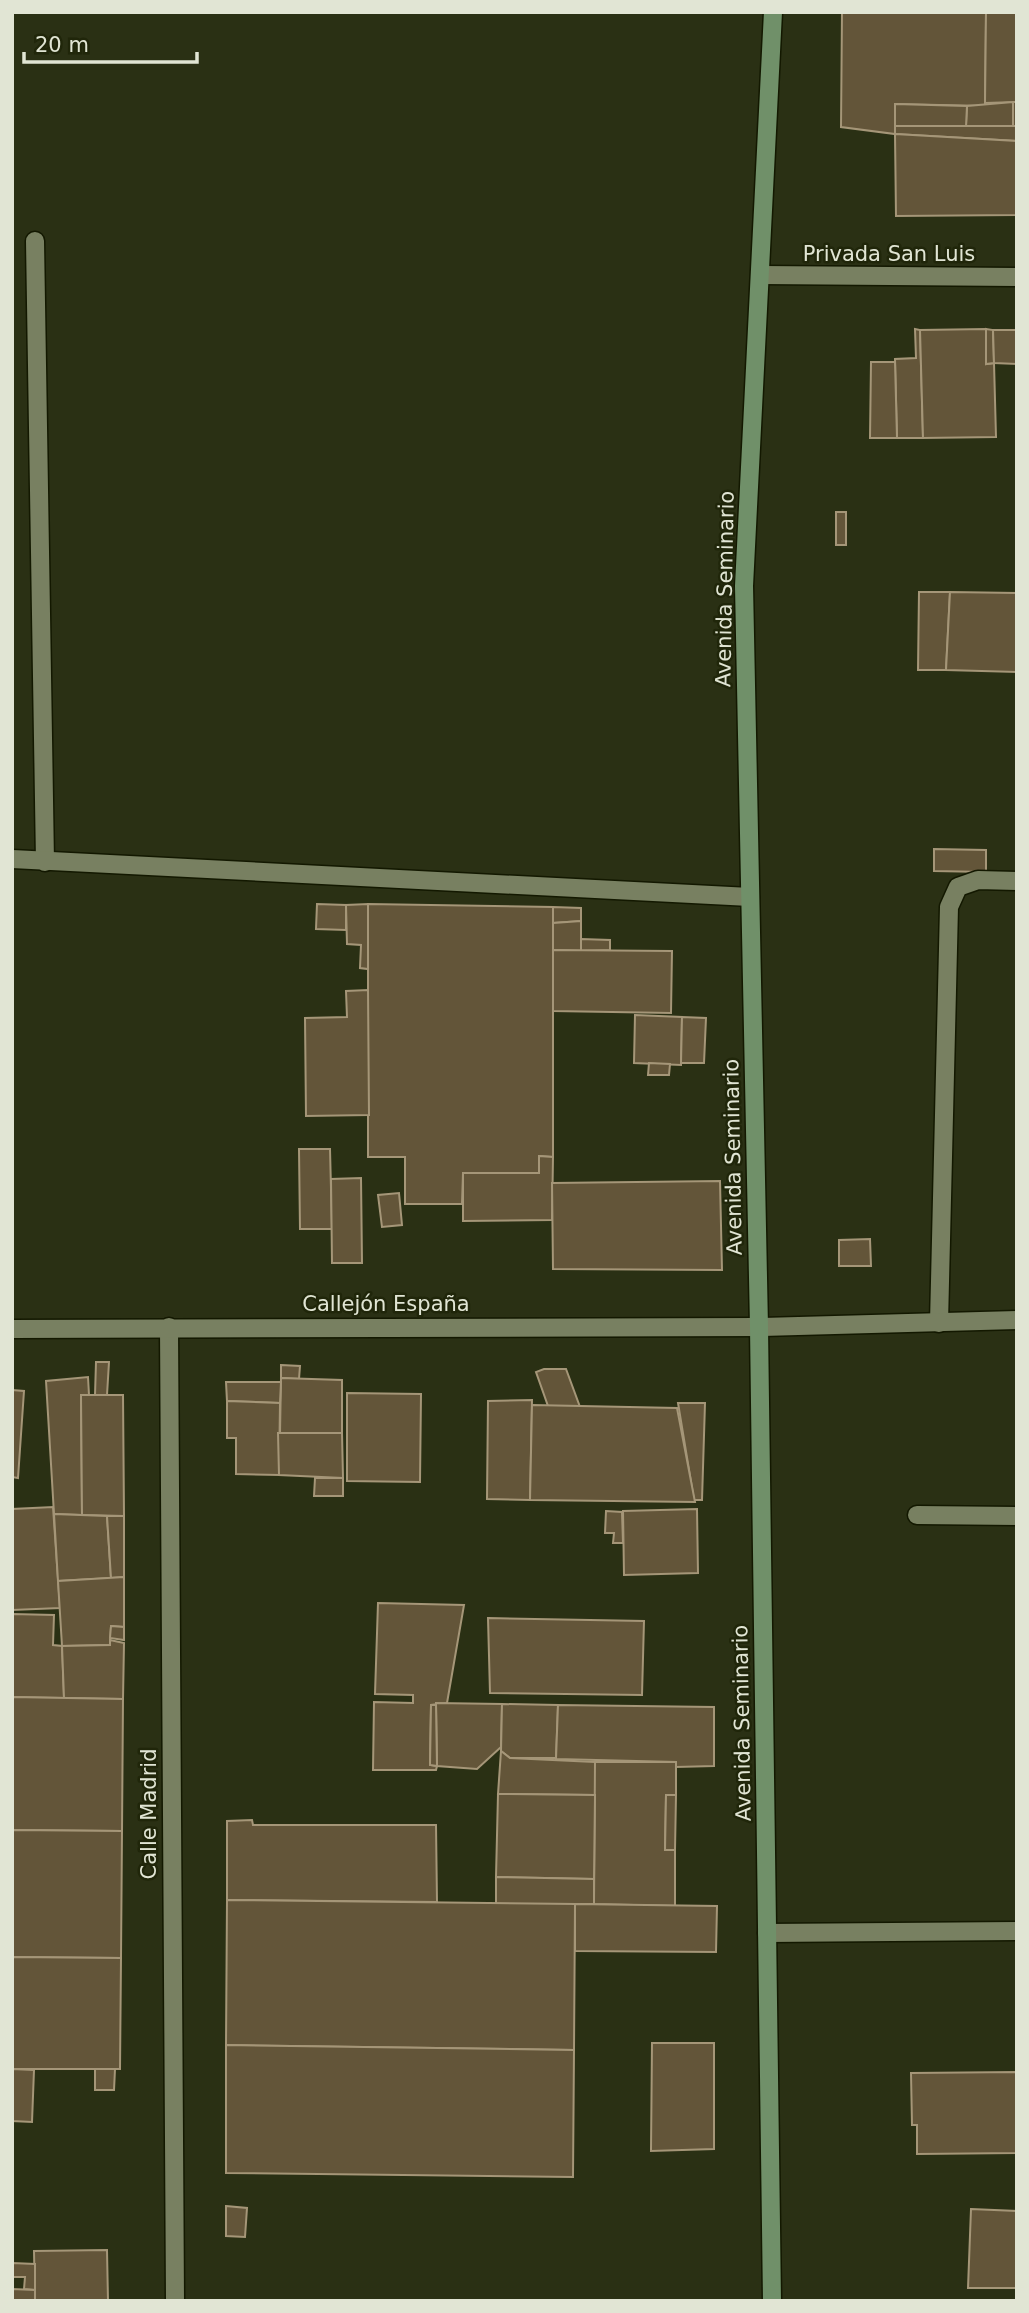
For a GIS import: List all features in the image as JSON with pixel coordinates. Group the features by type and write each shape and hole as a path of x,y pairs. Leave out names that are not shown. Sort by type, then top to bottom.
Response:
{"street":[{"name":"Avenida Seminario","path":"772,2301 759,1327 744,586 774,12"},
{"path":"35,241 45,862"},
{"name":"Privada San Luis","path":"762,275 1017,277"},
{"path":"12,859 750,897"},
{"path":"939,1323 949,908 958,887 978,880 1017,881"},
{"name":"Callejón España","path":"12,1329 759,1327 1017,1321"},
{"name":"Calle Madrid","path":"169,1327 175,2301"},
{"path":"917,1515 1017,1517"},
{"path":"767,1933 1017,1931"}],"building":[{"path":"842,12 986,12 985,106 895,104 895,134 841,127"},
{"path":"986,12 1017,12 1017,102 985,103"},
{"path":"1013,102 1017,102 1017,126 1013,126"},
{"path":"1013,102 1013,126 966,126 967,106"},
{"path":"895,104 967,106 966,126 895,126"},
{"path":"895,126 1017,126 1017,141 895,134"},
{"path":"895,134 1017,141 1017,215 896,216"},
{"path":"915,329 920,330 923,438 897,438 895,359 916,358"},
{"path":"986,329 986,364 994,363 996,437 923,438 920,330"},
{"path":"986,329 993,330 994,363 986,364"},
{"path":"993,330 1017,330 1017,364 994,363"},
{"path":"871,362 895,362 897,438 870,438"},
{"path":"836,512 846,512 846,545 836,545"},
{"path":"919,592 950,592 946,670 918,670"},
{"path":"950,592 1017,593 1017,672 946,670"},
{"path":"934,849 986,850 986,872 934,871"},
{"path":"317,904 346,905 346,930 316,929"},
{"path":"368,904 553,907 553,1157 539,1156 539,1173 463,1173 462,1204 405,1204 405,1157 368,1157"},
{"path":"368,904 368,969 360,968 361,945 347,944 346,905"},
{"path":"553,907 581,908 581,921 553,923"},
{"path":"581,921 581,951 553,950 553,923"},
{"path":"581,939 610,940 610,950 581,951"},
{"path":"553,950 672,951 671,1013 553,1011"},
{"path":"368,990 369,1115 306,1116 305,1018 347,1017 346,991"},
{"path":"635,1015 682,1017 681,1065 634,1063"},
{"path":"682,1017 706,1018 704,1063 681,1063"},
{"path":"649,1063 670,1064 669,1075 648,1075"},
{"path":"299,1149 330,1149 332,1229 300,1229"},
{"path":"539,1156 553,1157 552,1220 463,1221 463,1173 539,1173"},
{"path":"361,1178 362,1263 332,1263 331,1179"},
{"path":"720,1181 722,1270 553,1269 552,1183"},
{"path":"399,1193 402,1225 382,1227 378,1195"},
{"path":"870,1239 871,1266 839,1266 839,1240"},
{"path":"96,1362 109,1362 107,1395 95,1395"},
{"path":"281,1365 300,1366 299,1379 281,1378"},
{"path":"544,1369 566,1369 580,1407 548,1406 536,1372"},
{"path":"88,1377 89,1395 81,1395 82,1515 54,1514 46,1381"},
{"path":"281,1378 342,1380 342,1433 280,1433"},
{"path":"226,1382 281,1382 280,1403 227,1401"},
{"path":"12,1390 24,1391 18,1478 12,1477"},
{"path":"347,1393 421,1394 420,1482 347,1481"},
{"path":"81,1395 123,1395 124,1516 82,1515"},
{"path":"532,1400 530,1500 487,1499 488,1401"},
{"path":"227,1401 280,1403 279,1475 236,1474 236,1438 227,1438"},
{"path":"678,1403 705,1403 702,1500 694,1500"},
{"path":"532,1405 677,1408 695,1502 530,1500"},
{"path":"278,1433 342,1433 343,1478 279,1475"},
{"path":"315,1478 343,1478 343,1496 314,1496"},
{"path":"53,1507 60,1608 12,1610 12,1509"},
{"path":"697,1509 698,1573 624,1575 623,1511"},
{"path":"606,1511 622,1512 623,1543 613,1543 614,1533 605,1533"},
{"path":"54,1514 107,1516 111,1578 58,1581"},
{"path":"107,1516 124,1516 124,1577 111,1578"},
{"path":"124,1577 124,1627 111,1626 110,1645 62,1646 58,1581"},
{"path":"378,1603 464,1605 447,1703 431,1705 430,1765 437,1766 436,1770 373,1770 374,1702 413,1703 413,1695 375,1694"},
{"path":"12,1614 54,1615 53,1645 62,1646 64,1698 12,1697"},
{"path":"488,1618 644,1621 642,1695 490,1693"},
{"path":"111,1626 124,1627 124,1640 110,1638"},
{"path":"110,1640 124,1643 123,1699 64,1698 62,1646 110,1645"},
{"path":"12,1697 123,1699 122,1831 12,1830"},
{"path":"436,1703 502,1704 501,1747 477,1769 437,1766"},
{"path":"502,1704 558,1705 556,1758 510,1758 501,1751"},
{"path":"431,1705 436,1705 437,1766 430,1765"},
{"path":"558,1705 714,1707 714,1766 676,1767 676,1762 556,1759"},
{"path":"501,1751 510,1758 595,1762 595,1795 498,1794"},
{"path":"595,1762 676,1762 676,1795 666,1795 665,1850 675,1850 675,1906 594,1904"},
{"path":"498,1794 595,1795 594,1879 496,1877"},
{"path":"666,1795 676,1795 675,1850 665,1850"},
{"path":"252,1820 253,1825 436,1825 437,1902 227,1900 227,1821"},
{"path":"12,1830 122,1831 121,1958 12,1957"},
{"path":"496,1877 594,1879 594,1904 496,1904"},
{"path":"227,1900 575,1904 574,2050 226,2045"},
{"path":"575,1904 717,1906 716,1952 575,1951"},
{"path":"12,1957 121,1958 120,2069 12,2069"},
{"path":"652,2043 714,2043 714,2149 651,2151"},
{"path":"226,2045 574,2050 573,2177 226,2173"},
{"path":"12,2069 34,2070 32,2122 12,2121"},
{"path":"95,2069 115,2069 114,2090 95,2090"},
{"path":"1017,2072 1017,2153 917,2154 917,2125 912,2125 911,2073"},
{"path":"226,2206 247,2208 245,2237 226,2236"},
{"path":"971,2209 1017,2211 1017,2288 968,2288"},
{"path":"107,2250 108,2301 35,2301 34,2251"},
{"path":"12,2263 35,2264 35,2290 24,2289 25,2277 12,2277"},
{"path":"12,2289 35,2290 35,2301 12,2301"}]}
